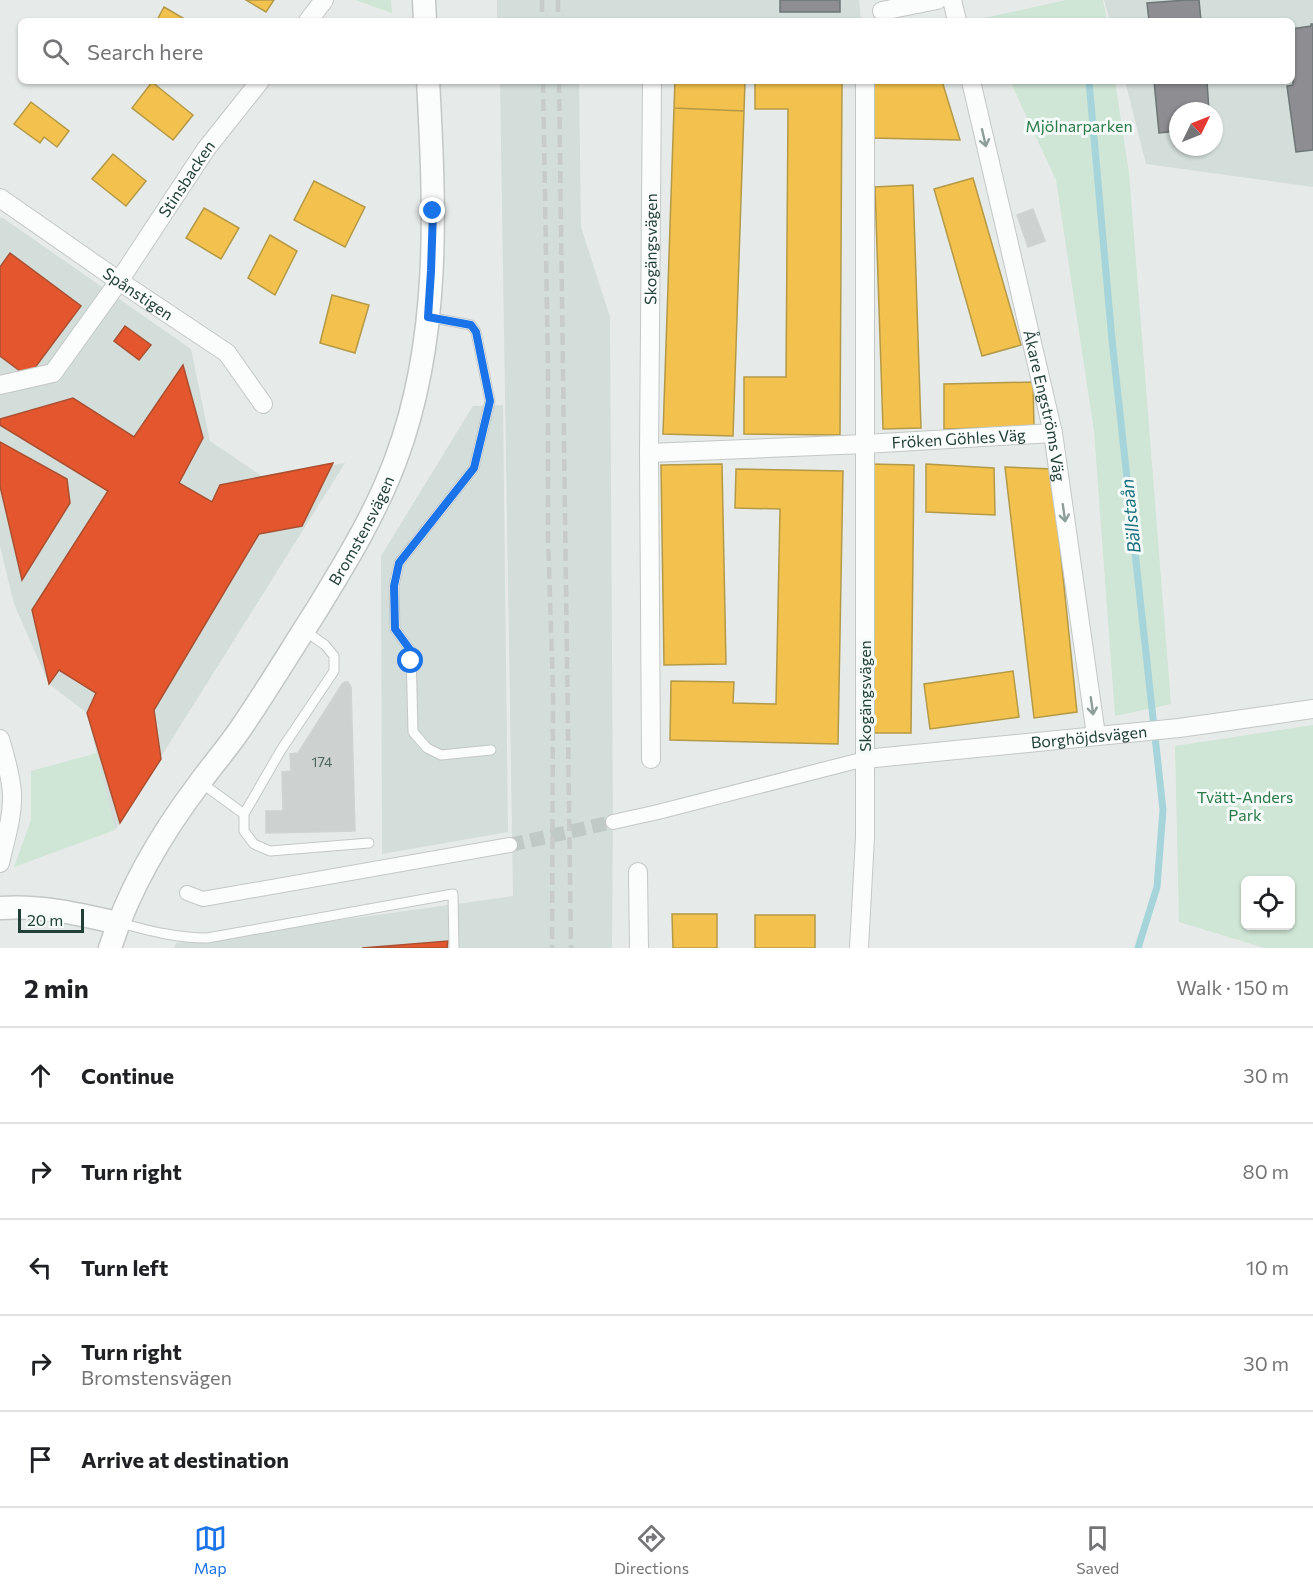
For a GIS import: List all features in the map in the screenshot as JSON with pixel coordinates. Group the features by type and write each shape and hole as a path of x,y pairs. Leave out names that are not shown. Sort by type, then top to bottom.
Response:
{"street":[{"path":"310,18 324,0"},
{"path":"424,0 425,18"},
{"path":"880,11 937,0"},
{"path":"952,0 956,18"},
{"name":"Stinsbacken","path":"0,385 53,373 119,281 206,149 258,84"},
{"name":"Bromstensvägen","path":"110,948 118,923 153,853 200,782 240,730 304,630 364,529 397,458 419,375 428,317 433,211 428,84"},
{"name":"Skogängsvägen","path":"651,759 649,453 652,84"},
{"name":"Skogängsvägen","path":"859,948 865,759 865,84"},
{"name":"Åkare Engströms Väg","path":"972,84 1053,433 1096,735"},
{"name":"Spånstigen","path":"0,198 227,353 262,404"},
{"name":"Fröken Göhles Väg","path":"865,444 1053,433"},
{"path":"649,453 865,444"},
{"name":"Borghöjdsvägen","path":"865,759 1179,728 1313,709"},
{"path":"0,739 12,792 10,819 0,862"},
{"path":"613,822 865,759"},
{"path":"187,893 203,899 510,845"},
{"path":"638,872 639,948"},
{"path":"0,908 21,906 54,910 118,923"}],"lane":[{"path":"428,317 471,325 476,332 490,401 474,468 399,563 394,586 395,629 411,651 413,732 427,748 441,755 491,750"},
{"path":"304,630 325,645 334,656 334,671 281,750 244,814 244,831 254,844 270,851 369,843"},
{"path":"200,782 244,814"},
{"path":"118,923 208,943 453,894 454,948"}],"shaded area":[{"path":"497,0 859,0 861,18 497,18"},
{"path":"1104,0 1313,0 1313,187 1146,164 1126,84 1295,84 1295,18 1109,18"},
{"path":"500,84 579,84 581,227 610,317 612,948 174,948 176,943 513,896"},
{"path":"0,218 191,349 210,441 263,477 345,463 115,830 87,713 49,684 14,604 0,546"},
{"path":"503,405 508,832 382,854 381,556 473,406"}],"green space":[{"path":"355,0 391,0 392,13"},
{"path":"1066,0 1103,0 1106,18 984,18"},
{"name":"Mjölnarparken","path":"1011,84 1115,84 1129,173 1171,704 1115,716 1094,431 1056,180"},
{"name":"Tvätt-Anders Park","path":"1313,725 1313,948 1265,948 1179,922 1175,746"},
{"path":"97,753 115,830 14,867 31,820 31,771"}],"building: Homes":[{"path":"246,0 274,0 266,12"},
{"path":"164,7 183,18 158,18"},
{"path":"150,84 154,84 193,115 173,140 132,108"},
{"path":"675,84 745,84 744,111 674,108"},
{"path":"755,84 842,84 840,435 744,434 744,377 786,377 788,109 755,109"},
{"path":"873,84 943,84 960,140 872,138"},
{"path":"31,102 69,131 57,147 44,137 40,143 14,124"},
{"path":"674,108 744,111 733,436 663,434"},
{"path":"113,154 146,181 126,206 92,179"},
{"path":"973,178 1021,345 982,356 934,189"},
{"path":"314,181 365,207 345,247 294,220"},
{"path":"913,185 921,428 883,429 875,187"},
{"path":"204,208 239,228 221,259 186,238"},
{"path":"270,235 297,251 275,295 248,278"},
{"path":"332,295 369,305 355,353 320,343"},
{"path":"1033,382 1034,427 944,429 944,384"},
{"path":"722,464 726,664 664,665 661,465"},
{"path":"871,464 914,465 911,733 868,733"},
{"path":"926,464 994,468 995,515 926,512"},
{"path":"1005,467 1052,469 1077,712 1034,718"},
{"path":"736,469 843,471 838,744 670,740 671,681 734,682 733,703 776,704 780,509 735,508"},
{"path":"1013,671 1019,717 930,729 924,684"},
{"path":"672,914 717,914 717,948 673,948"},
{"path":"755,915 815,915 815,948 755,948"}],"building: Shops":[{"path":"10,253 81,306 28,377 0,356 0,267"},
{"path":"125,326 151,345 139,360 114,341"},
{"path":"183,365 203,438 179,483 212,502 220,485 333,463 302,526 259,534 154,710 161,759 120,823 87,713 96,693 59,670 49,684 32,610 108,491 0,425 0,419 73,398 134,437"},
{"path":"0,442 67,479 70,503 22,580 0,486"},
{"path":"448,941 447,948 362,948"}],"building: Industry":[{"path":"780,0 840,0 840,12 780,12"},
{"path":"1199,0 1201,18 1149,18 1147,3"},
{"path":"1313,24 1313,150 1296,152 1287,86 1295,84 1295,29"},
{"path":"1154,84 1207,84 1208,102 1169,102 1169,132 1159,133"}],"building: Other":[{"path":"1033,209 1045,241 1028,247 1017,215"},
{"path":"345,682 348,682 351,687 355,831 266,833 266,811 283,811 282,772 291,771 290,754 298,753"}],"waterway":[{"name":"Bällstaån","path":"1089,84 1112,340 1163,810 1157,887 1138,948"}],"tunnel":[{"path":"510,845 613,822"}],"railway":[{"path":"542,0 542,18"},
{"path":"558,0 558,18"},
{"path":"543,84 548,367 548,538 553,690 552,948"},
{"path":"559,84 571,948"}],"route":[{"path":"411,661 411,651 395,629 394,586 399,563 474,468 490,401 476,332 471,325 428,317 433,211"}]}
